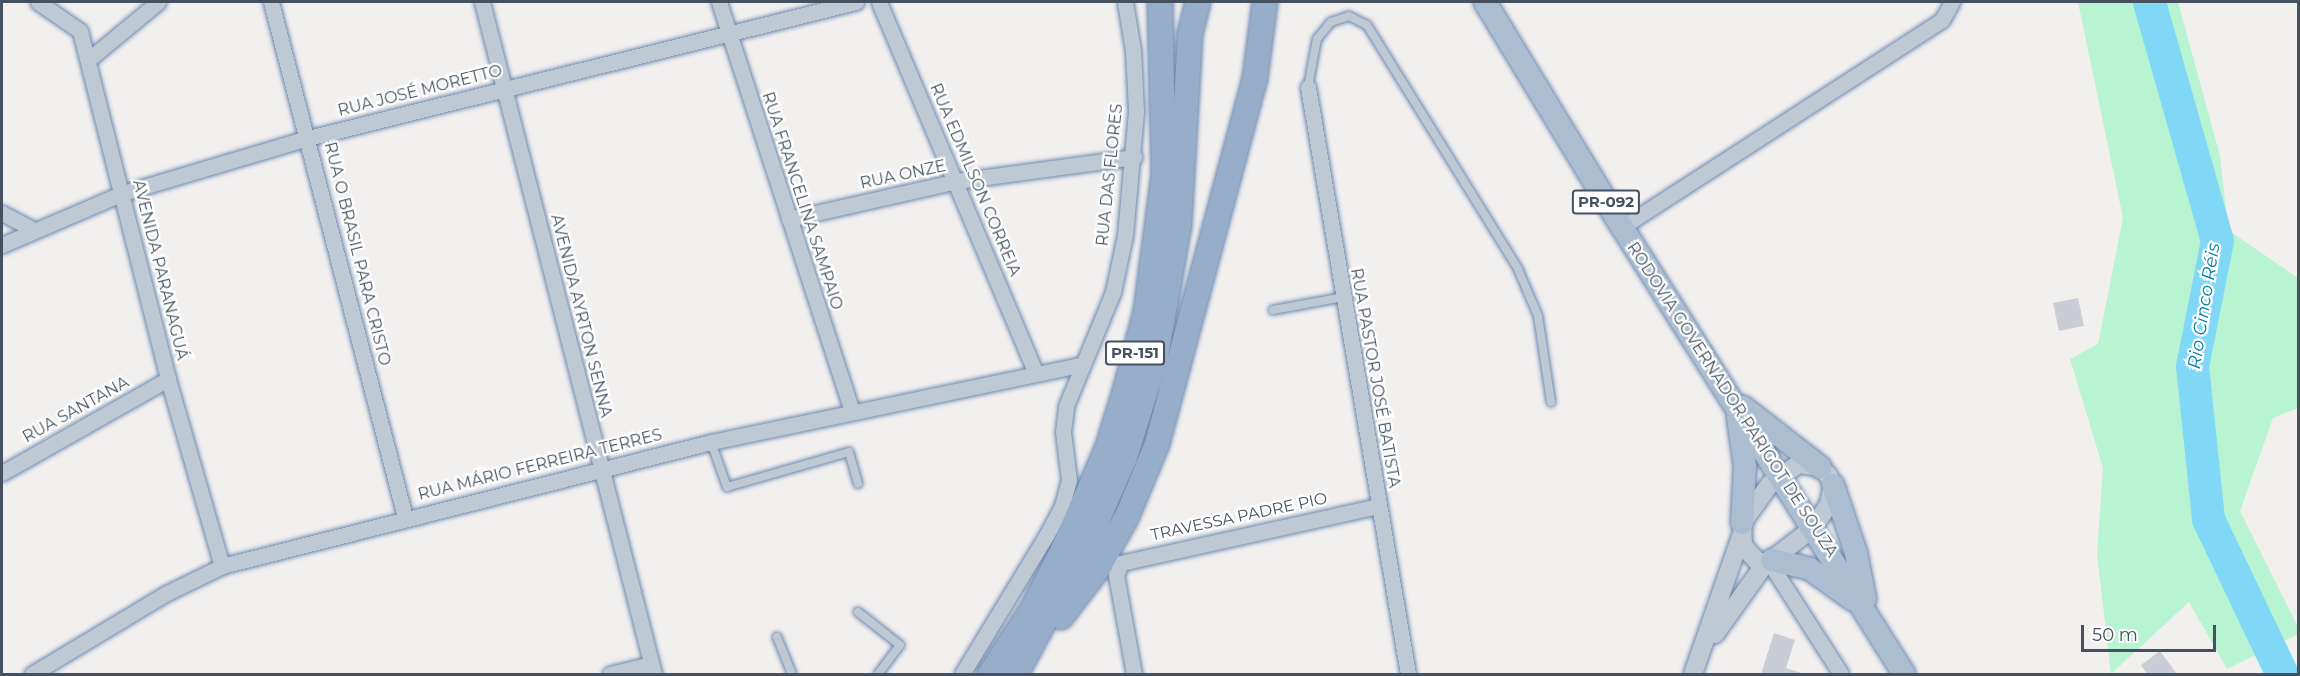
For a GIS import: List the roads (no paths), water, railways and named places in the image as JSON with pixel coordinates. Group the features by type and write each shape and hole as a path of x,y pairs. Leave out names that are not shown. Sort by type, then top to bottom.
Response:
{"highway":[{"name":"PR-151","path":"1160,2 1164,175"},
{"name":"PR-151","path":"990,675 1032,610 1107,449 1146,311 1172,117 1175,2"},
{"name":"PR-151","path":"1016,675 1030,653 1100,515 1125,457 1155,362 1179,225 1190,34 1198,2"},
{"name":"PR-151","path":"1030,653 1097,570 1127,516 1157,444 1255,78 1266,2"}],"main road":[{"name":"RODOVIA GOVERNADOR PARIGOT DE SOUZA","path":"1485,2 1622,227 1733,399 1905,675"},
{"path":"1733,399 1827,476 1856,553 1867,612"},
{"path":"1733,399 1743,439 1742,530"},
{"path":"1769,562 1798,564 1822,576 1867,612"}],"street":[{"name":"AVENIDA PARANAGUÁ","path":"38,2 80,31 123,192 168,379 222,566"},
{"path":"88,60 158,2"},
{"name":"RUA O BRASIL PARA CRISTO","path":"272,2 405,517"},
{"name":"AVENIDA AYRTON SENNA","path":"482,2 653,669"},
{"name":"RUA FRANCELINA SAMPAIO","path":"719,2 852,412"},
{"name":"RUA JOSÉ MORETTO","path":"2,245 32,229 123,192 308,138 728,30 856,2"},
{"name":"RUA EDMILSON CORREIA","path":"879,2 957,181 1036,373"},
{"name":"RUA DAS FLORES","path":"962,675 1062,506 1069,480 1063,432 1066,406 1113,292 1125,235 1134,157 1134,61 1125,2"},
{"path":"1622,227 1942,20 1952,2"},
{"name":"RUA PASTOR JOSÉ BATISTA","path":"1308,87 1408,675"},
{"name":"RUA ONZE","path":"789,219 957,181 1134,157"},
{"path":"2,213 32,229"},
{"name":"RUA MÁRIO FERREIRA TERRES","path":"32,675 167,593 222,566 405,517 711,442 1083,364"},
{"name":"RUA SANTANA","path":"2,473 168,379"},
{"path":"1693,675 1742,530 1760,495 1780,474 1799,464 1827,476 1826,512 1814,528 1769,562 1701,655"},
{"name":"TRAVESSA PADRE PIO","path":"1134,675 1116,575 1121,563 1131,558 1379,506"},
{"path":"1742,530 1749,555 1769,562 1841,675"},
{"path":"610,675 653,669"}],"lane":[{"path":"1308,87 1317,39 1331,22 1349,16 1367,25 1518,268 1538,316 1551,402"},
{"path":"1273,310 1343,297"},
{"path":"711,442 727,487 849,452 858,484"},
{"path":"858,612 900,645 878,675"},
{"path":"777,637 792,675"}],"waterway":[{"name":"Rio Cinco Réis","path":"2149,2 2217,240 2192,366 2208,519 2282,674"}]}
